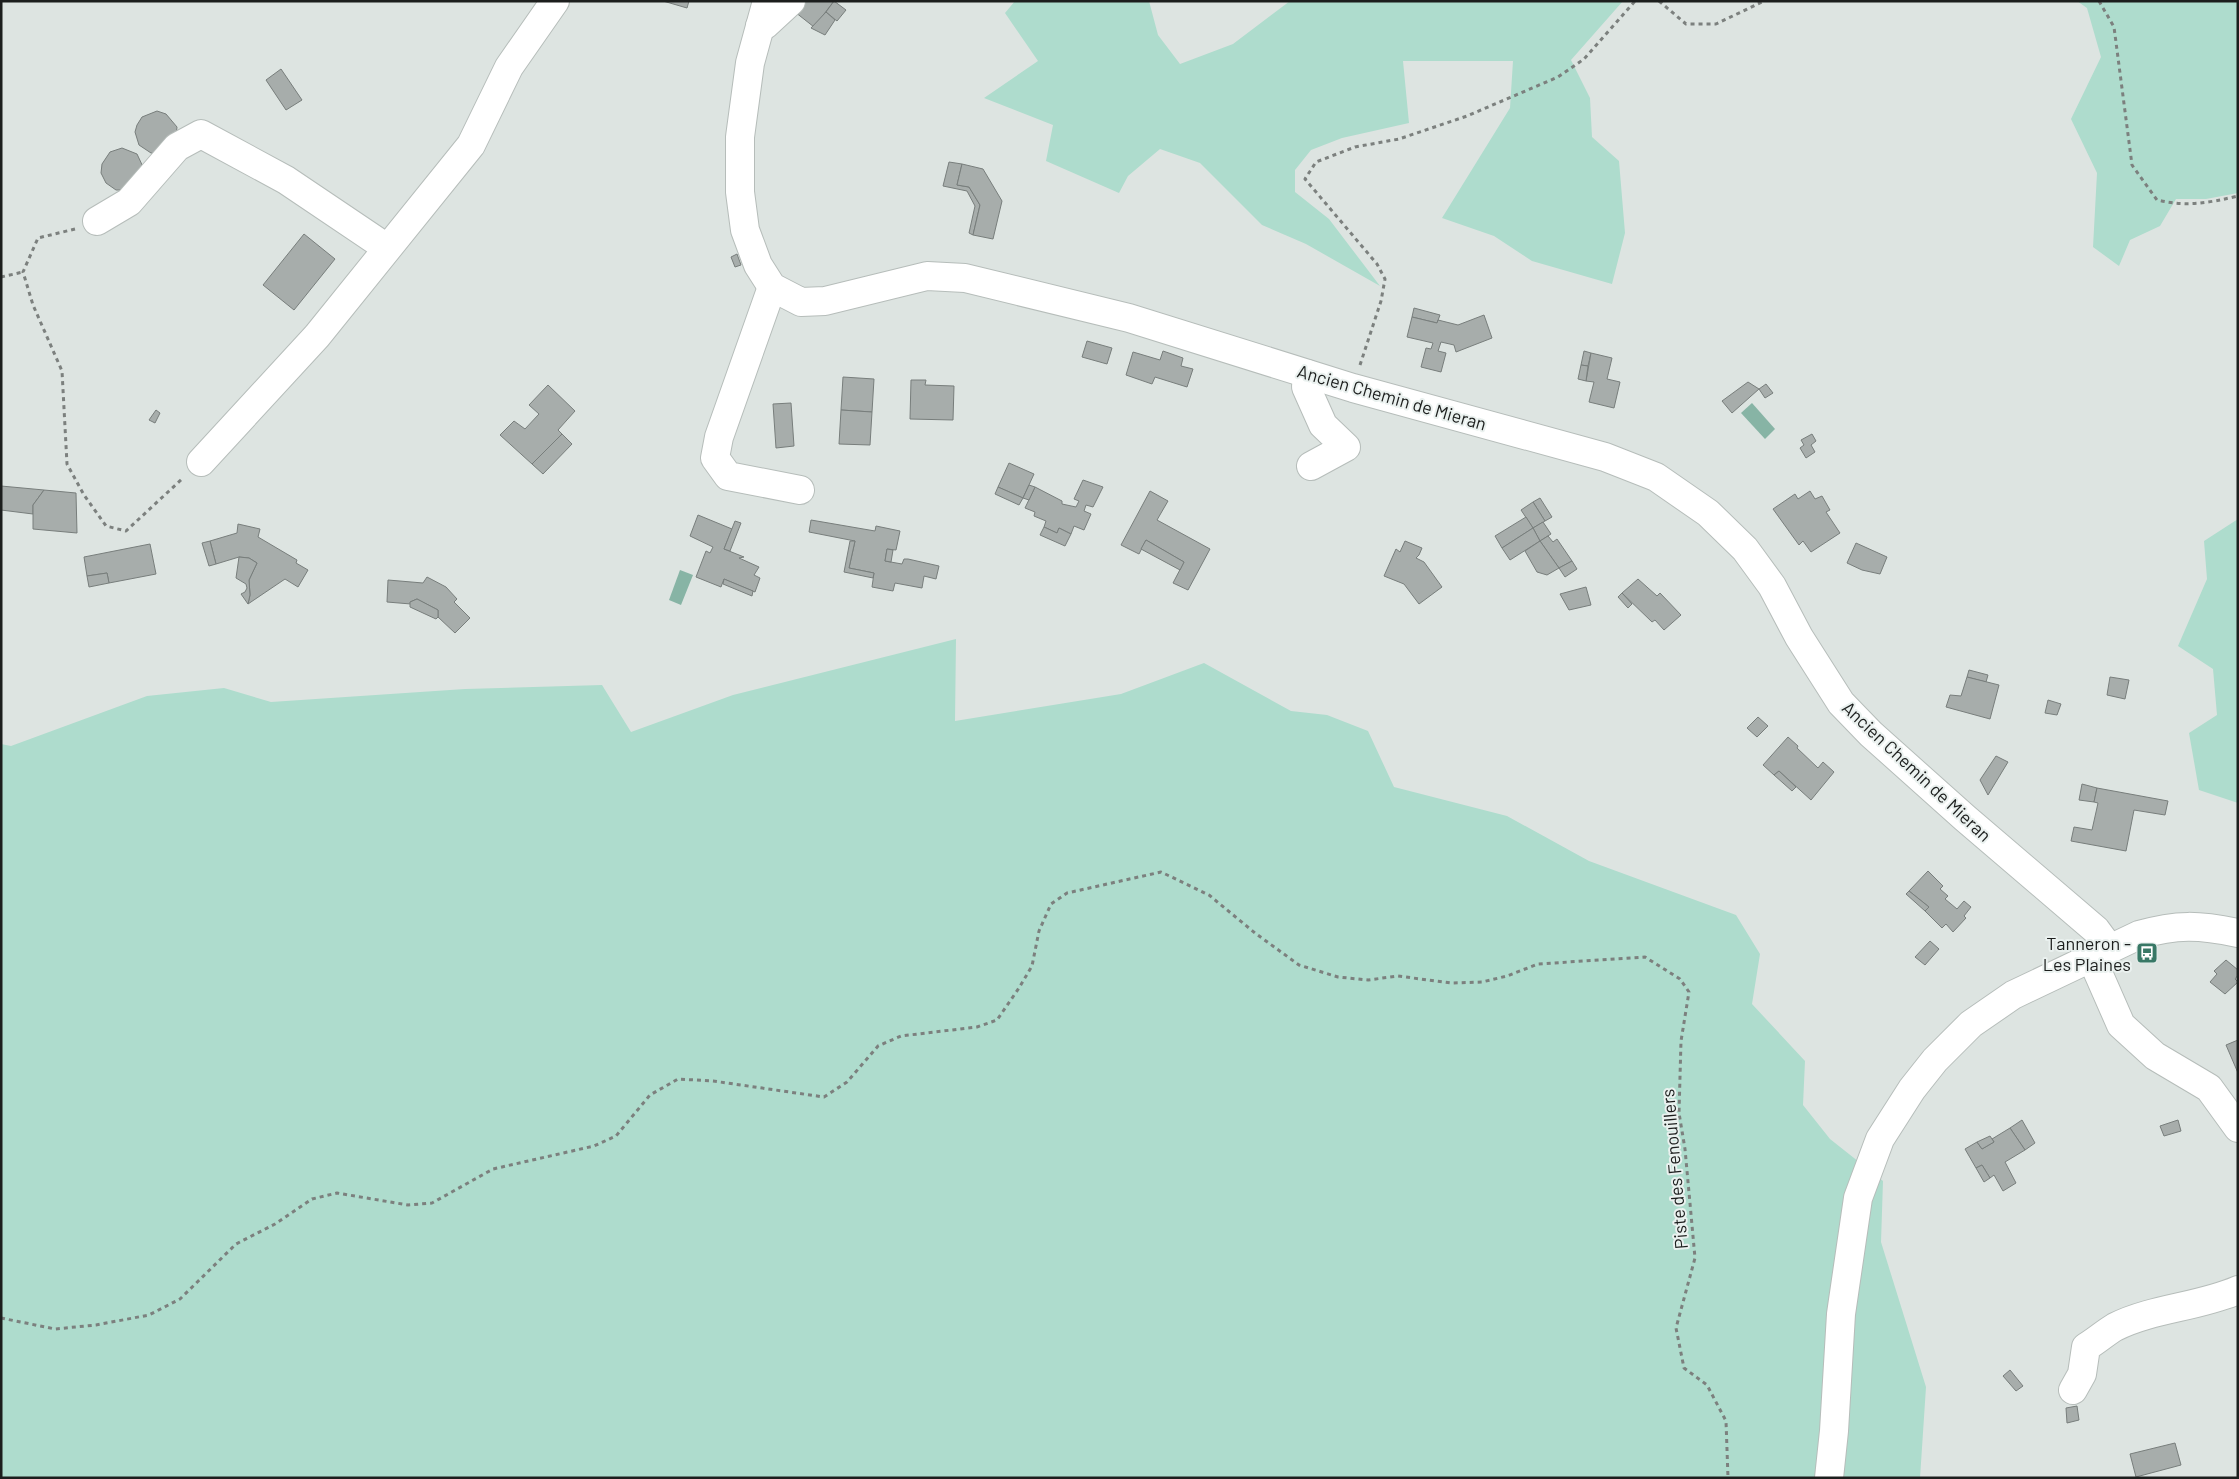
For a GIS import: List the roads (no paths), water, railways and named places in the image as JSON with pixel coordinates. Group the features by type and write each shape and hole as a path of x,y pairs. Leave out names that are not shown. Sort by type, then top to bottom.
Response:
{"street":[{"path":"201,462 317,336 471,145 509,67 555,1"},
{"path":"764,14 765,25 790,1"},
{"path":"764,14 750,64 740,137 740,192 745,230 758,265 772,288 719,437 715,458 728,476 800,490"},
{"path":"97,221 129,202 177,147 201,134 286,180 387,248"},
{"name":"Ancien Chemin de Mieran","path":"772,288 801,302 825,301 927,276 965,278 1129,318 1353,388 1605,457 1656,477 1708,513 1745,549 1772,586 1800,637 1841,703 1871,734 1965,818 2096,930 2121,1026 2155,1056 2208,1088 2238,1128"},
{"path":"1307,374 1306,387 1323,426 1346,447 1311,466"},
{"path":"1828,1478 1834,1431 1841,1314 1858,1198 1880,1139 1912,1089 1971,1024 2013,996 2139,935 2181,926 2210,927 2238,933"},
{"path":"2072,1390 2082,1374 2086,1347 2115,1327 2155,1313 2202,1303 2238,1290"}],"place":[{"name":"Tanneron - Les Plaines","path":"2147,953"}]}
